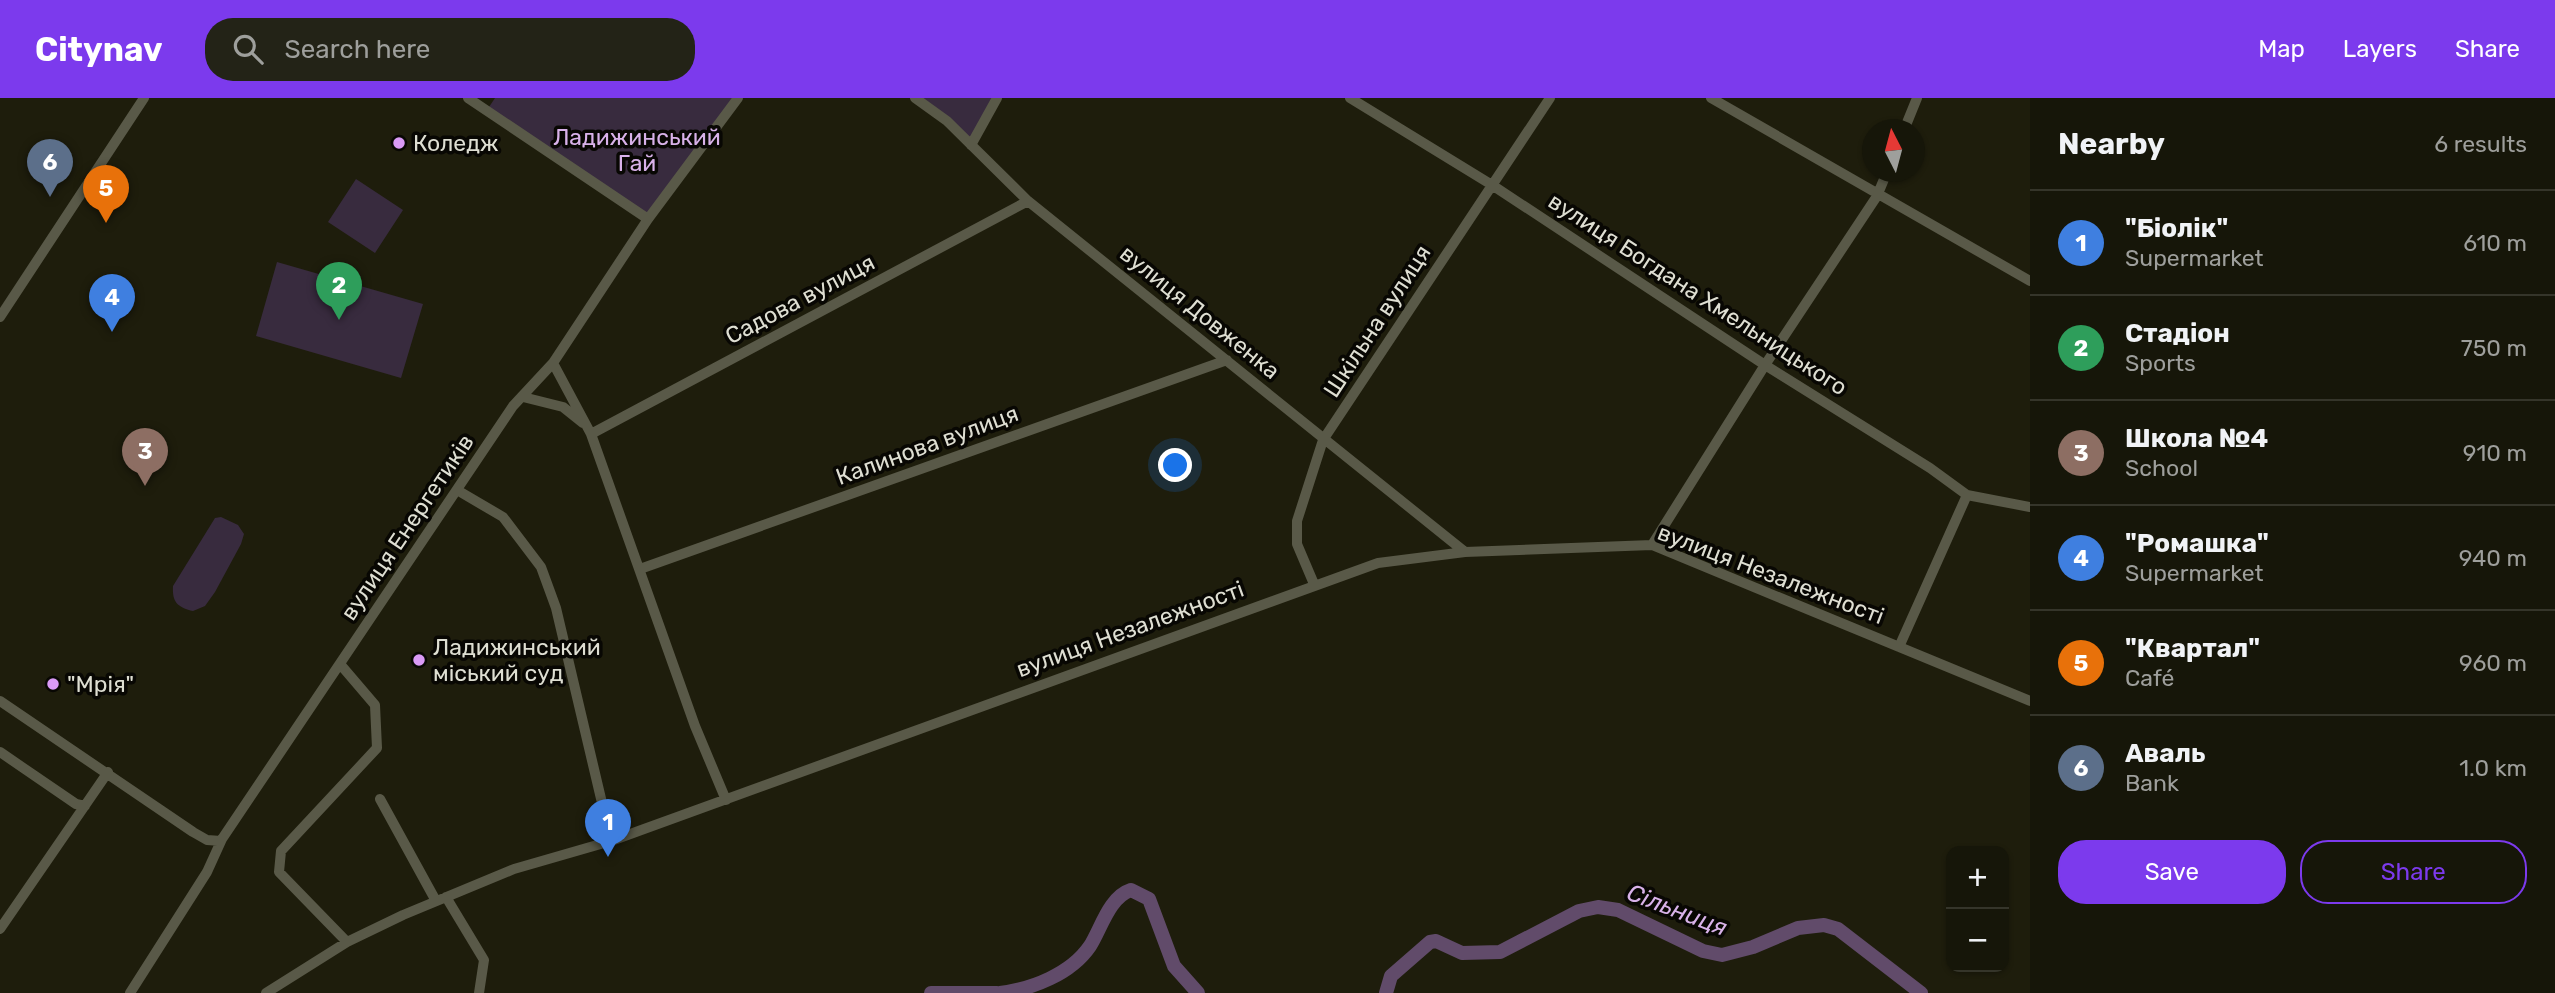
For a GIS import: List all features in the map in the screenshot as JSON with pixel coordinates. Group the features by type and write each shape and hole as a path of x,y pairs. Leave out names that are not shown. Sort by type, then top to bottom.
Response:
{"street":[{"path":"0,317 144,98"},
{"path":"468,98 648,219"},
{"name":"вулиця Енергетиків","path":"130,993 207,872 221,841 513,406 553,363 648,219 738,98"},
{"name":"вулиця Довженка","path":"915,98 947,121 1028,201 1465,552"},
{"path":"971,145 997,98"},
{"name":"вулиця Богдана Хмельницького","path":"1350,98 1492,185 1765,365 1930,468 1967,495 2030,507"},
{"name":"Шкільна вулиця","path":"1314,584 1297,544 1297,521 1323,440 1550,98"},
{"path":"1711,98 1877,196 2030,281"},
{"path":"1908,119 1917,98"},
{"path":"1652,545 1765,365 1877,196 1883,182"},
{"name":"Садова вулиця","path":"589,430 1028,201"},
{"name":"Калинова вулиця","path":"640,569 1227,360"},
{"path":"553,363 589,430 695,726 726,800"},
{"path":"523,397 563,407 589,430"},
{"path":"457,490 503,517 541,568 556,608 611,841"},
{"path":"1899,647 1967,495"},
{"name":"вулиця Незалежності","path":"266,993 347,942 514,869 611,841 1378,563 1465,552 1652,545 2030,701"},
{"path":"340,664 374,705 377,748 281,851 279,872 347,942"},
{"path":"0,701 193,832 207,840 221,841"},
{"path":"0,752 76,804 85,806"},
{"path":"0,929 108,772"},
{"path":"380,799 441,899 484,960 479,993"}],"green space":[{"name":"Ладижинський Гай","path":"495,98 738,98 648,219 487,110"},
{"path":"915,98 997,98 971,145"},
{"path":"356,179 403,210 375,253 328,222"},
{"path":"277,262 423,304 401,378 256,336"},
{"path":"221,517 238,525 244,534 241,544 205,606 193,611 183,608 175,600 173,586 215,518"}],"waterway":[{"name":"Сільниця","path":"1000,993 1038,984 1072,965 1090,946 1111,906 1131,890 1149,899 1174,966 1198,993"},
{"name":"Сільниця","path":"1386,993 1391,976 1430,942 1436,941 1462,953 1500,952 1579,911 1598,907 1618,910 1703,951 1722,955 1753,947 1798,928 1824,925 1838,929 1921,993"},
{"name":"Сільниця","path":"931,993 997,993"}],"place":[{"name":"Коледж","path":"399,143"},
{"name":"Аваль","path":"50,197"},
{"name":"\"Квартал\"","path":"106,223"},
{"name":"Стадіон","path":"339,320"},
{"name":"\"Ромашка\"","path":"112,332"},
{"name":"Школа №4","path":"145,486"},
{"name":"Ладижинський міський суд","path":"419,660"},
{"name":"\"Мрія\"","path":"53,684"},
{"name":"\"Біолік\"","path":"608,857"}]}
